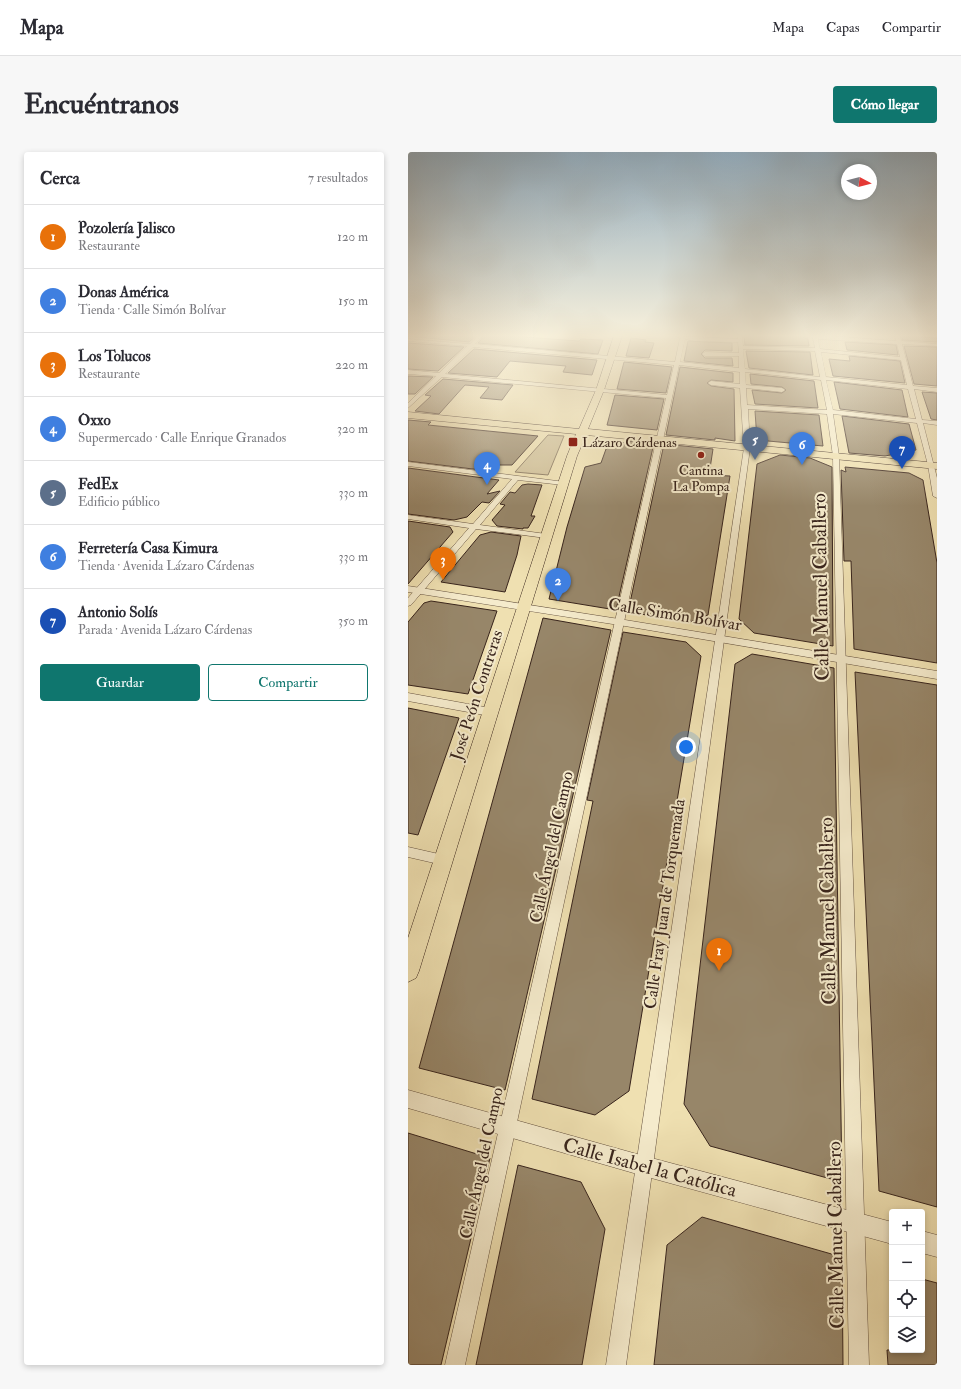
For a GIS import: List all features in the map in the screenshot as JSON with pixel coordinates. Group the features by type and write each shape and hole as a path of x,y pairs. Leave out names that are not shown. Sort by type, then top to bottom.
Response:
{"main road":[{"name":"José Peón Contreras","path":"408,971 563,483 572,456 599,393"},
{"path":"408,415 934,466"}],"street":[{"path":"408,406 422,393"},
{"path":"626,393 669,397"},
{"name":"Calle Ángel del Campo","path":"456,1365 670,393"},
{"name":"Calle Fray Juan de Torquemada","path":"616,1365 747,448 743,393"},
{"name":"Calle Manuel Caballero","path":"826,393 836,456 858,1365"},
{"path":"911,393 934,466 937,496"},
{"path":"744,407 830,412 937,423"},
{"path":"408,464 563,483"},
{"path":"408,602 413,590 474,526 516,478"},
{"path":"408,517 546,536"},
{"name":"Calle Simón Bolívar","path":"413,590 619,622 937,675"},
{"path":"408,697 490,712"},
{"path":"408,852 443,860"},
{"name":"Calle Isabel la Católica","path":"408,1099 644,1166 889,1232"},
{"path":"925,1243 937,1246"}],"shaded area":[{"name":"Lázaro Cárdenas","path":"548,435 564,436 548,475 515,472"}],"building":[{"path":"408,393 416,393 415,394 408,394"},
{"path":"428,393 458,393 439,414 415,411 431,396 425,395"},
{"path":"484,393 507,393 502,400 480,398"},
{"path":"675,393 734,393 735,441 715,438 715,440 666,435"},
{"path":"753,393 816,393 818,408 755,404"},
{"path":"836,393 903,393 908,417 840,409"},
{"path":"922,393 937,393 937,420 931,419"},
{"path":"615,395 664,399 657,430 607,425"},
{"path":"755,411 819,415 823,446 757,440"},
{"path":"842,416 909,424 916,450 885,456 849,453"},
{"path":"408,420 431,422 428,425 538,436 512,465 482,465 481,470 408,461"},
{"path":"628,441 654,443 616,610 549,599 567,527 585,467 601,463 606,449"},
{"path":"664,444 713,449 709,475 730,476 708,615 690,622 628,612"},
{"path":"780,455 810,458 832,467 833,646 754,633 739,619 757,464"},
{"path":"845,467 909,473 923,480 937,563 937,663 854,649 851,561 844,561 841,470 846,472"},
{"path":"408,468 499,480 487,494 500,491 489,503 482,502 467,517 454,520 408,514"},
{"path":"522,485 542,485 531,516 535,516 528,528 523,529 497,526 492,520 505,505 500,504 510,492 515,493"},
{"path":"408,521 450,527 453,532 408,584"},
{"path":"491,532 521,536 517,555 505,592 441,582 480,535"},
{"path":"431,601 497,611 468,694 408,685 408,622 424,603"},
{"path":"543,618 611,630 505,1090 419,1068"},
{"path":"623,632 686,642 701,656 629,1091 595,1115 532,1099 593,801 587,800"},
{"path":"752,654 834,668 842,1182 710,1146 684,1104 735,664"},
{"path":"855,672 937,685 937,1207 879,1191"},
{"path":"408,708 459,718 418,835 408,833"},
{"path":"408,1133 490,1158 441,1365 408,1365"},
{"path":"518,1165 581,1182 605,1229 582,1365 476,1365"},
{"path":"702,1217 842,1257 843,1365 654,1365 667,1245"},
{"path":"925,1280 937,1283 937,1365 888,1365 887,1350 889,1350 889,1353 925,1353"}],"place":[{"name":"Lázaro Cárdenas","path":"573,442"},
{"name":"Cantina La Pompa","path":"701,455"},
{"name":"FedEx","path":"755,460"},
{"name":"Ferretería Casa Kimura","path":"802,465"},
{"name":"Antonio Solís","path":"902,469"},
{"name":"Oxxo","path":"487,485"},
{"name":"Los Tolucos","path":"443,580"},
{"name":"Donas América","path":"558,601"},
{"name":"Pozolería Jalisco","path":"719,971"}]}
